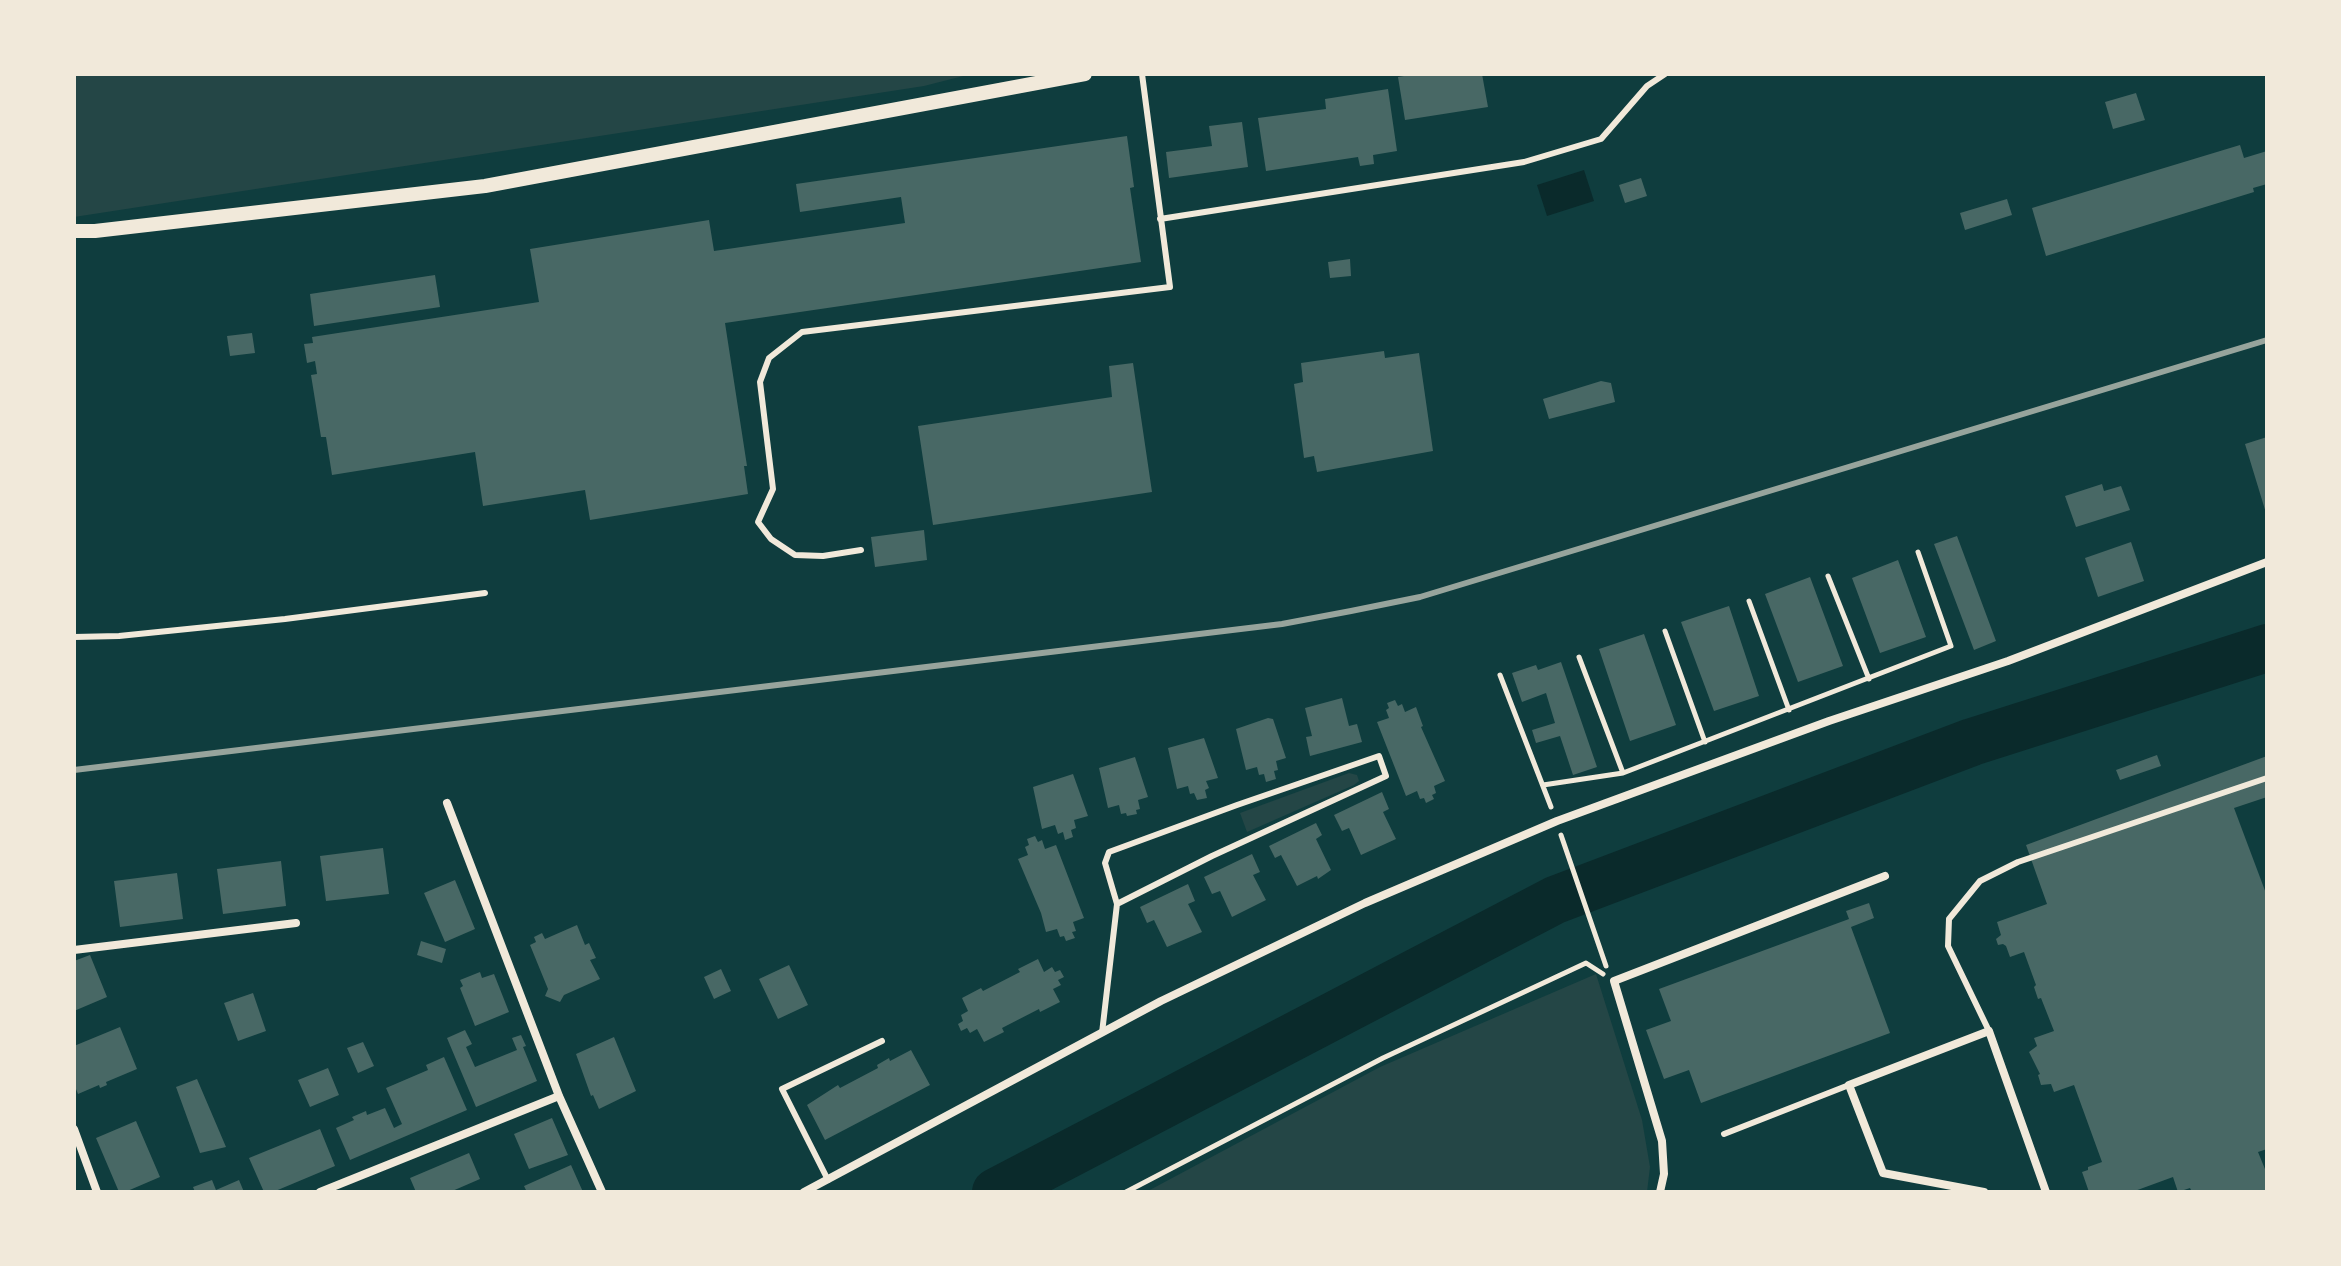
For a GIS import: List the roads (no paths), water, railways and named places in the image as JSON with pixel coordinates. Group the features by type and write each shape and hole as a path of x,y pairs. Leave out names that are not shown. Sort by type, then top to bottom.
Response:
{"street":[{"path":"74,231 485,186 1085,74"},
{"path":"804,1192 1161,1001 1365,903 1557,821 1829,721 2008,661 2267,562"},
{"path":"447,803 559,1096 602,1192"},
{"path":"1660,1192 1664,1174 1662,1141 1614,981 1885,876"},
{"path":"74,950 296,923"},
{"path":"1984,1192 1883,1173 1849,1085 1989,1031 2046,1192"},
{"path":"320,1192 559,1096"},
{"path":"74,1129 97,1192"}],"lane":[{"path":"861,550 823,556 795,555 771,539 758,522 773,489 760,382 769,358 802,332 1170,287 1142,74"},
{"path":"1160,219 1524,162 1601,139 1647,86 1665,74"},
{"path":"74,637 119,636 285,619 485,593"},
{"path":"1102,1033 1117,904 1105,863 1109,852 1379,756 1386,776 1212,856 1117,904"},
{"path":"1989,1031 1948,946 1949,919 1980,881 2018,862 2267,778"},
{"path":"828,1180 782,1089 882,1041"},
{"path":"1724,1134 1849,1085"}],"waterway":[{"path":"996,1192 1555,900 1972,742 2267,648"}],"railway":[{"path":"74,770 1282,624 1351,611 1420,597 2267,340"}]}
